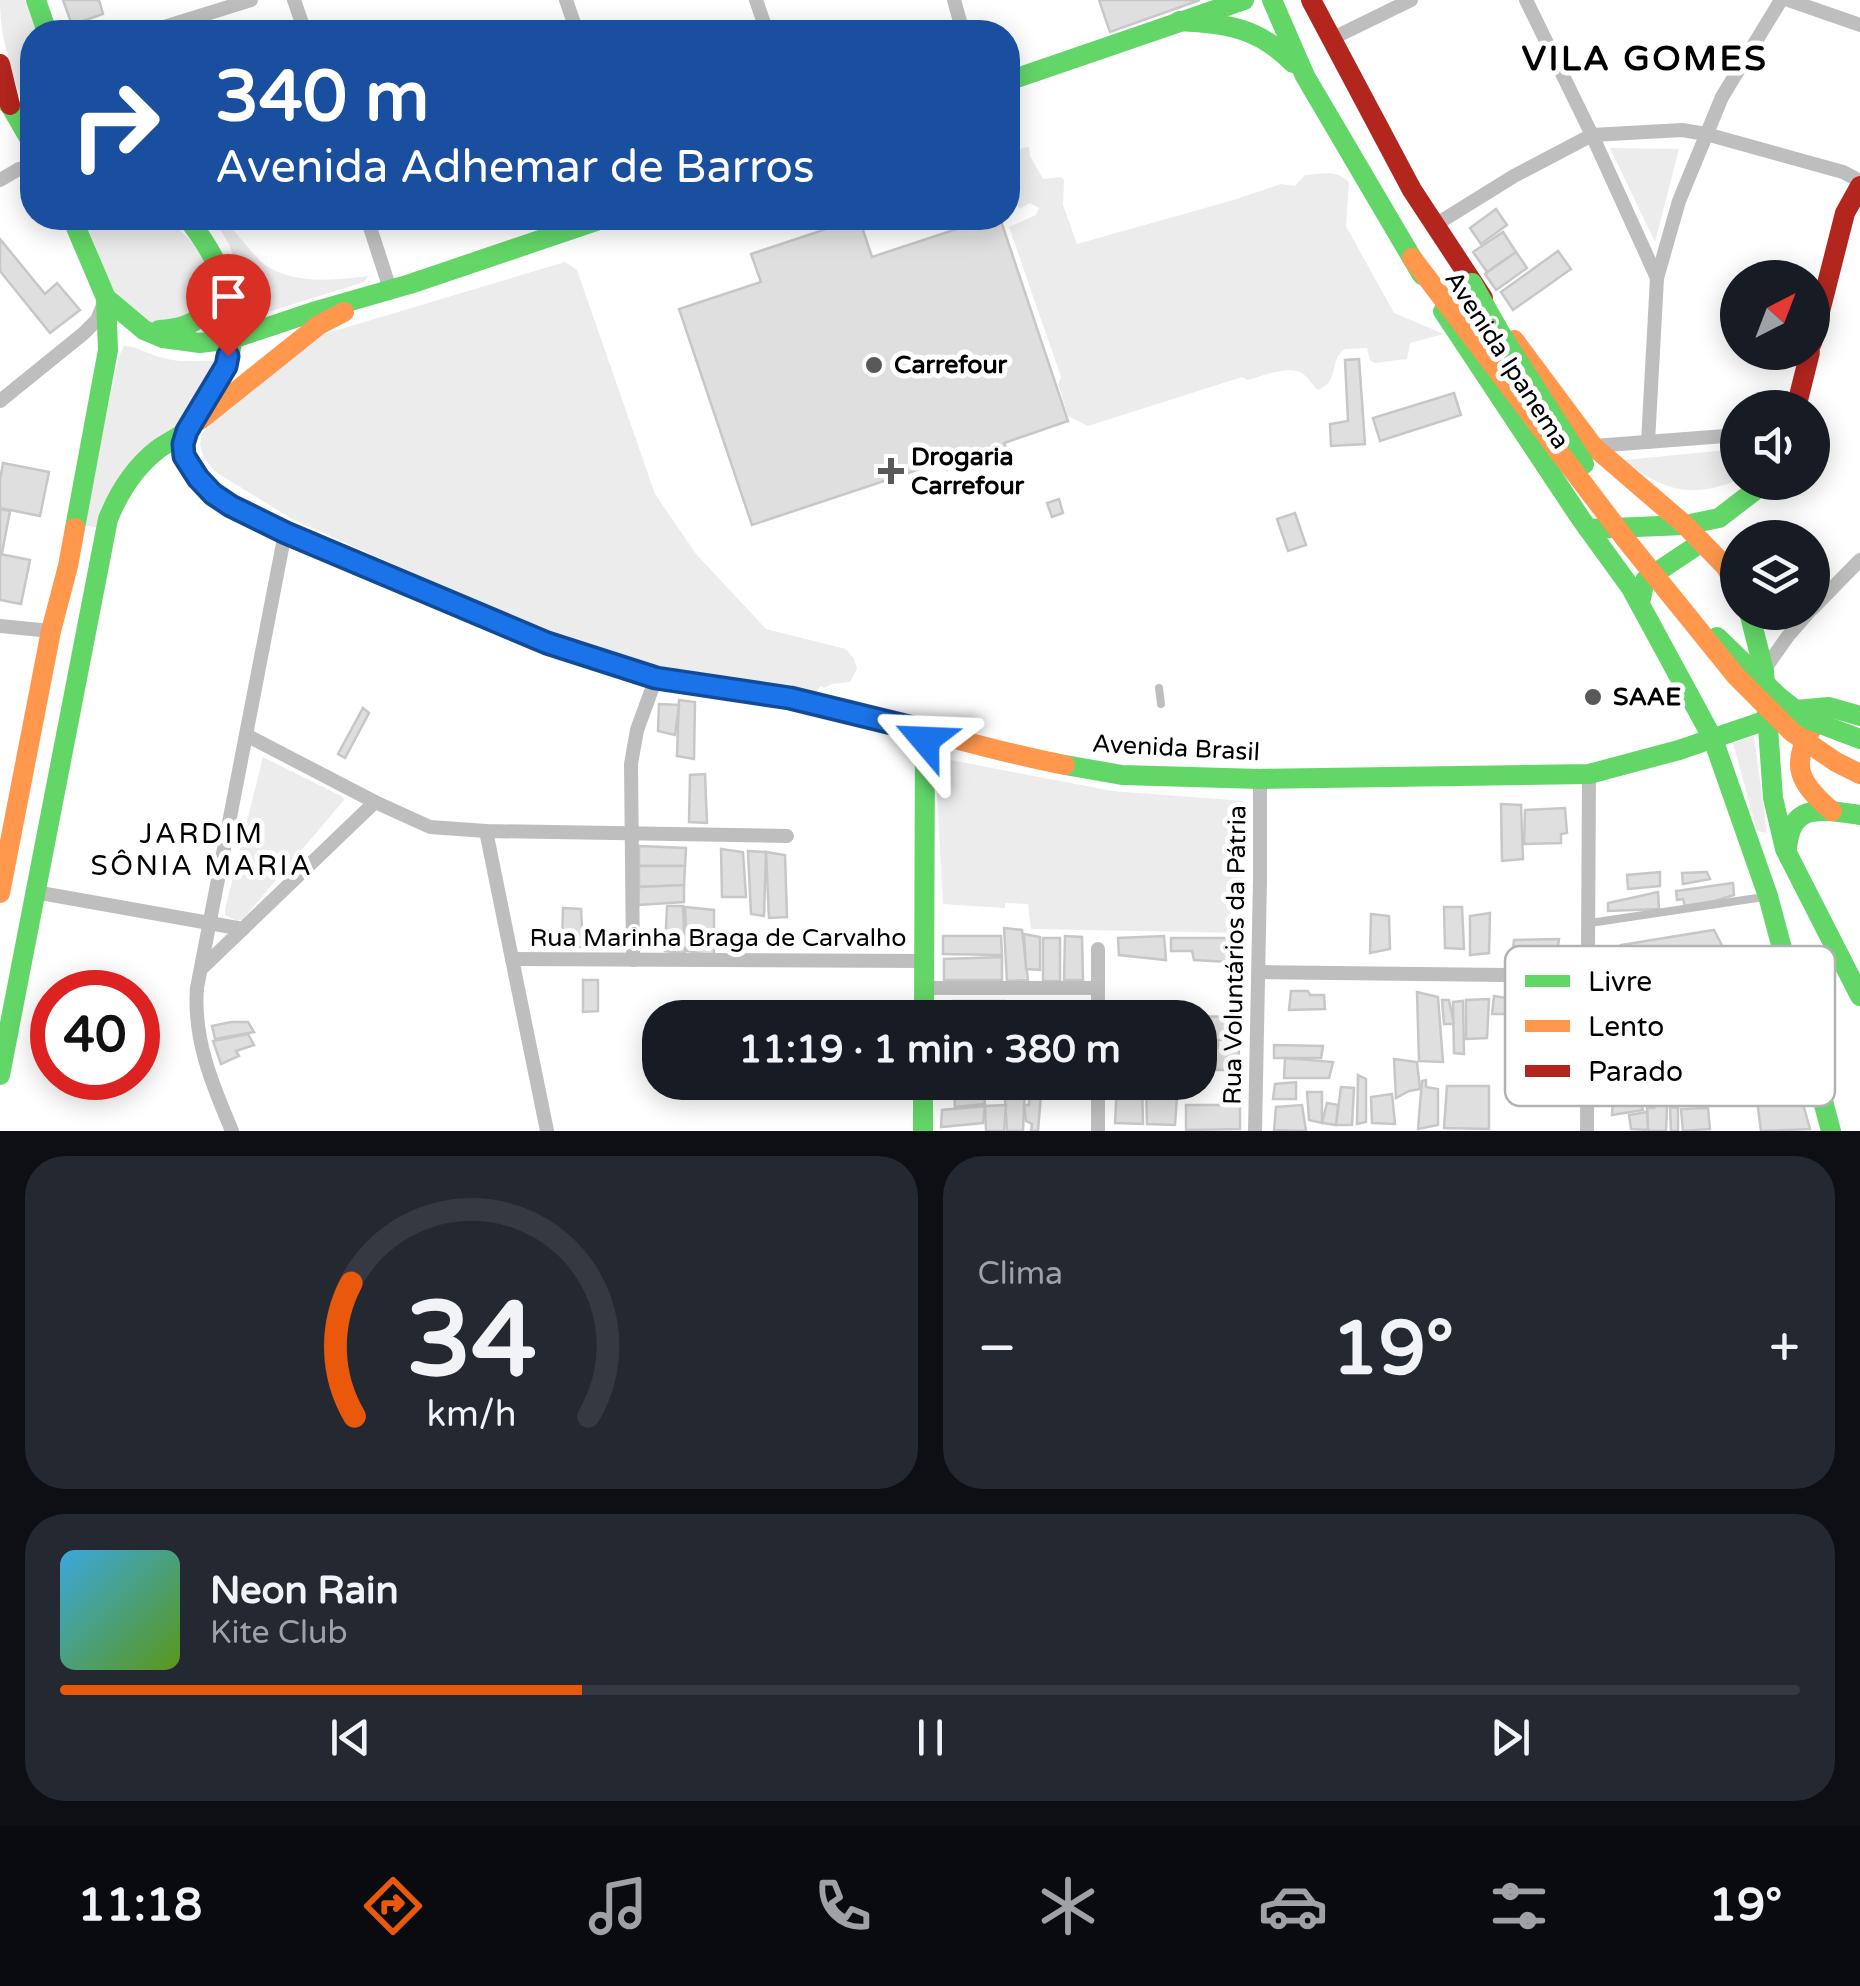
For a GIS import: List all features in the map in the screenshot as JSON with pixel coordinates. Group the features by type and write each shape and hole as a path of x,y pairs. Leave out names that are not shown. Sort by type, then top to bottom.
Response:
{"main road":[{"path":"1020,77 1244,0"},
{"name":"Avenida Ipanema","path":"1272,0 1305,76 1460,339 1631,588 1696,704 1714,738 1781,946"},
{"name":"Avenida Ipanema","path":"1311,0 1382,137 1472,283 1594,446 1685,524 1720,561"},
{"path":"1179,21 1232,25 1261,34 1305,76"},
{"path":"0,64 5,100 20,124"},
{"path":"1830,274 1846,213 1860,183"},
{"path":"1,883 51,631 68,566 108,350 106,298 77,230"},
{"path":"187,431 226,366 233,318 230,288 215,255 196,230"},
{"path":"106,298 144,330 163,338 200,344 232,339 569,230"},
{"path":"144,330 168,330 201,318 215,297 215,255"},
{"path":"1412,258 1632,551 1730,670 1810,748 1860,774"},
{"path":"1472,283 1570,444 1701,620 1778,696 1808,718 1860,739"},
{"path":"0,1076 114,501 143,462 158,449 187,431 318,325 390,290"},
{"name":"Avenida Brasil","path":"187,431 184,456 205,486 231,506 547,643 656,678 790,698 1024,758 1122,775 1260,779 1589,774 1815,706 1837,706 1860,718"},
{"path":"1588,529 1685,524 1719,518 1742,500"},
{"path":"1640,603 1646,580 1702,542"},
{"path":"1754,630 1764,670 1773,798 1788,857 1834,946"},
{"path":"1678,750 1691,731 1696,704"},
{"path":"1832,811 1804,784 1798,772 1800,749 1813,726 1829,716 1860,718"},
{"path":"924,1000 925,731"},
{"path":"1788,857 1789,830 1807,810 1860,814"},
{"path":"1835,948 1860,996"},
{"path":"923,1100 923,1131"},
{"name":"Avenida Ipanema","path":"1824,1106 1831,1131"}],"street":[{"path":"187,20 251,0"},
{"path":"1330,38 1411,0"},
{"path":"1526,0 1657,278"},
{"path":"1648,442 1657,278 1679,201 1722,97 1784,0 1860,25"},
{"path":"1435,225 1514,176 1592,135 1682,130 1706,134 1843,172 1860,183"},
{"path":"371,230 390,290"},
{"path":"0,401 97,320 106,298"},
{"path":"1594,446 1720,436"},
{"path":"232,1131 211,1082 196,1008 286,533"},
{"path":"1830,591 1860,560"},
{"path":"0,626 51,631"},
{"path":"1764,670 1794,630"},
{"path":"634,960 631,764 637,730 656,678"},
{"path":"246,736 430,827 787,836"},
{"path":"1588,946 1589,774"},
{"name":"Rua Voluntários da Pátria","path":"1255,1131 1260,779"},
{"path":"201,970 375,802"},
{"path":"486,831 547,1131"},
{"path":"34,892 243,929"},
{"path":"1098,949 1098,1000"},
{"name":"Rua Marinha Braga de Carvalho","path":"512,959 924,961"},
{"path":"1259,972 1505,975"},
{"path":"924,988 1098,988"},
{"path":"1098,1100 1098,1131"},
{"path":"1587,1106 1587,1131"}],"lane":[{"path":"1159,688 1161,704"},
{"path":"1588,924 1768,896"}],"shaded area":[{"path":"0,0 25,0 32,20 20,20 20,94 6,49"},
{"path":"1029,147 1043,179 1064,180 1063,205 1077,244 1281,184 1295,186 1305,175 1339,175 1349,182 1346,226 1394,313 1444,334 1410,343 1407,359 1374,363 1367,348 1345,349 1330,381 1318,390 1305,375 1294,370 1248,380 1242,377 1088,426 1068,416 1058,384 1061,377 1010,230 1020,230 1020,222 1036,215 1039,208 1030,203 1020,208 1022,148"},
{"path":"1610,148 1679,149 1655,242"},
{"path":"89,230 179,230 203,257 208,278 204,309 162,326 137,318 111,286"},
{"path":"220,230 232,230 260,261 289,276 315,280 368,276 364,282 252,316 229,244"},
{"path":"565,262 577,270 655,494 696,554 766,629 846,649 857,669 850,682 821,686 815,694 663,668 543,631 292,519 214,471 204,458 202,434 213,421 324,334"},
{"path":"124,346 169,360 214,361 193,405 175,426 140,454 101,528 82,525 119,356"},
{"path":"1720,451 1720,486 1678,489 1651,479 1625,460"},
{"path":"1754,735 1767,833 1757,831 1733,743"},
{"path":"263,757 344,800 243,919 237,921 225,915 225,909"},
{"path":"935,757 1112,791 1244,801 1242,933 1031,929 1028,904 1005,903 1005,908 943,904"}],"building":[{"path":"63,0 99,0 103,14 70,20"},
{"path":"1099,0 1200,0 1110,32"},
{"path":"1496,209 1507,225 1481,244 1470,228"},
{"name":"Carrefour","path":"823,230 863,230 872,257 954,230 1004,230 1068,421 1004,443 1007,450 947,470 944,461 752,525 679,309 761,282 751,254"},
{"path":"1503,232 1516,252 1487,272 1473,252"},
{"path":"0,239 45,294 57,283 80,310 50,333 0,271"},
{"path":"1558,251 1571,269 1513,310 1501,292"},
{"path":"1516,252 1527,268 1496,290 1485,274"},
{"path":"1359,359 1365,444 1331,446 1330,424 1348,421 1345,360"},
{"path":"1454,393 1461,415 1380,441 1373,418"},
{"path":"3,463 49,472 40,516 0,508"},
{"path":"1059,499 1063,513 1052,517 1047,503"},
{"path":"0,509 10,511 2,553 0,553"},
{"path":"1295,513 1306,545 1288,551 1277,519"},
{"path":"0,554 30,560 21,604 0,600"},
{"path":"679,700 695,702 694,759 677,756"},
{"path":"659,704 679,705 675,735 658,731"},
{"path":"363,708 369,713 345,758 338,754"},
{"path":"705,774 707,823 689,822 690,775"},
{"path":"1501,804 1521,805 1523,859 1502,861"},
{"path":"1565,808 1567,833 1561,834 1561,843 1524,844 1525,810"},
{"path":"639,846 686,848 685,866 639,866"},
{"path":"721,849 743,852 746,897 722,897"},
{"path":"748,851 766,852 764,916 751,914"},
{"path":"766,852 785,855 787,917 769,918"},
{"path":"639,866 685,866 684,885 639,887"},
{"path":"1660,872 1660,886 1628,889 1627,875"},
{"path":"1707,872 1710,879 1683,884 1682,873"},
{"path":"1733,883 1734,895 1685,906 1683,899 1677,900 1676,891"},
{"path":"684,885 684,902 638,905 639,887"},
{"path":"1658,892 1659,909 1608,911 1608,903"},
{"path":"667,906 683,906 685,953 665,951"},
{"path":"685,907 714,910 714,956 687,951"},
{"path":"1444,907 1462,907 1464,949 1445,948"},
{"path":"563,908 581,909 583,947 562,946"},
{"path":"1490,913 1489,953 1470,955 1470,916"},
{"path":"1371,914 1389,916 1390,949 1370,953"},
{"path":"1004,928 1022,930 1028,980 1007,981"},
{"path":"1714,930 1722,946 1621,946"},
{"path":"1024,934 1040,937 1040,970 1026,969"},
{"path":"943,936 1001,936 1002,955 943,954"},
{"path":"1065,936 1082,937 1083,980 1064,980"},
{"path":"1164,936 1166,960 1119,955 1118,938"},
{"path":"1043,938 1060,938 1060,981 1043,981"},
{"path":"1171,938 1229,938 1229,962 1194,960 1192,951 1171,951"},
{"path":"1559,939 1558,946 1513,946 1514,940"},
{"path":"1002,957 1002,980 944,980 944,959"},
{"path":"583,980 598,980 598,1011 583,1012"},
{"path":"1291,991 1324,995 1325,1009 1289,1010"},
{"path":"1417,992 1438,997 1443,1062 1419,1061"},
{"path":"1494,996 1505,998 1505,1014 1492,1014"},
{"path":"1489,999 1487,1038 1466,1039 1466,1000"},
{"path":"1442,1000 1449,1000 1454,1024 1444,1024"},
{"path":"1463,1001 1464,1054 1454,1053 1453,1002"},
{"path":"1217,1017 1238,1017 1238,1039 1218,1040 1218,1048 1239,1049 1238,1070 1217,1070"},
{"path":"248,1022 254,1032 215,1039 212,1026"},
{"path":"248,1034 254,1045 236,1051 239,1056 221,1064 213,1041"},
{"path":"1274,1045 1323,1046 1321,1058 1274,1058"},
{"path":"1285,1058 1333,1062 1329,1078 1284,1078"},
{"path":"1394,1059 1417,1062 1420,1089 1396,1098"},
{"path":"1358,1075 1366,1079 1366,1122 1357,1124"},
{"path":"1426,1080 1426,1087 1438,1089 1438,1125 1418,1129 1422,1081"},
{"path":"1296,1082 1296,1099 1273,1099 1275,1084"},
{"path":"1447,1086 1489,1086 1489,1129 1444,1128"},
{"path":"1341,1087 1354,1088 1352,1125 1336,1125"},
{"path":"1307,1092 1322,1092 1322,1123 1309,1120"},
{"path":"1392,1094 1395,1124 1372,1123 1371,1097"},
{"path":"955,1100 985,1100 985,1104 955,1107"},
{"path":"1005,1100 1024,1100 1023,1131 1007,1131"},
{"path":"1029,1100 1041,1100 1038,1131 1031,1131 1032,1124 1026,1121 1024,1105 1029,1105"},
{"path":"1116,1100 1142,1100 1143,1124 1115,1123"},
{"path":"1146,1100 1177,1100 1175,1125 1147,1124"},
{"path":"1327,1103 1338,1105 1336,1125 1322,1123"},
{"path":"1006,1105 1004,1131 986,1131 985,1106"},
{"path":"1186,1105 1240,1105 1240,1129 1186,1130"},
{"path":"1302,1105 1306,1131 1274,1130 1276,1107"},
{"path":"985,1106 983,1123 941,1127 942,1110"},
{"path":"1612,1106 1642,1106 1643,1110 1612,1115"},
{"path":"1667,1106 1666,1131 1648,1131 1647,1108"},
{"path":"1758,1106 1804,1106 1810,1129 1761,1131"},
{"path":"1670,1107 1678,1108 1678,1131 1671,1131"},
{"path":"1708,1108 1710,1129 1683,1131 1681,1109"},
{"path":"1647,1112 1648,1130 1631,1129 1629,1115"}],"traffic: fast":[{"path":"36,0 43,20"},
{"path":"1020,77 1244,0"},
{"path":"1272,0 1305,76 1422,275"},
{"path":"1179,21 1241,30 1267,42 1293,63"},
{"path":"0,96 20,122"},
{"path":"75,528 108,350 106,298 77,230"},
{"path":"0,1075 108,519 122,490 141,465 191,425 220,379 230,354 233,333 228,292 196,230"},
{"path":"106,298 144,330 163,338 200,343 232,339 570,230"},
{"path":"159,330 186,325 204,313 214,294 218,267"},
{"path":"1472,283 1584,464"},
{"path":"1443,311 1631,588 1713,739 1781,946"},
{"path":"187,431 183,443 188,465 213,494 285,533 547,643 656,678 749,691"},
{"path":"1588,529 1685,525 1719,518 1742,500"},
{"path":"1640,603 1645,580 1702,542"},
{"path":"1754,630 1764,671 1773,798 1785,849 1834,946"},
{"path":"1717,637 1807,719 1860,739"},
{"path":"1065,765 1122,775 1260,779 1589,774 1679,750 1796,710 1829,707 1860,716"},
{"path":"924,1000 925,731"},
{"path":"1787,850 1789,834 1801,816 1821,811 1860,815"},
{"path":"1835,947 1860,996"},
{"path":"923,1100 923,1131"},
{"path":"1824,1106 1831,1131"}],"traffic: slow":[{"path":"1412,258 1626,540 1736,676 1792,732 1860,774"},
{"path":"200,420 319,325 344,312"},
{"path":"1514,340 1593,446 1685,525 1720,561"},
{"path":"0,893 75,528"},
{"path":"749,691 829,706 1065,765"},
{"path":"1812,728 1801,753 1801,774 1812,792 1832,811"}],"traffic: jam":[{"path":"1311,0 1412,190 1483,298"},
{"path":"0,64 10,105"},
{"path":"1830,272 1845,213 1860,186"},
{"path":"1800,390 1806,370"}],"place":[{"name":"Carrefour","path":"874,365"},
{"name":"Drogaria Carrefour","path":"891,471"},
{"name":"SAAE","path":"1593,697"}],"district":[{"name":"VILA GOMES","path":"1645,59"},
{"name":"JARDIM SÔNIA MARIA","path":"202,850"}],"route":[{"path":"228,356 183,444 184,456 198,478 231,506 547,643 656,678 790,698 877,718 925,731 925,740"}]}
